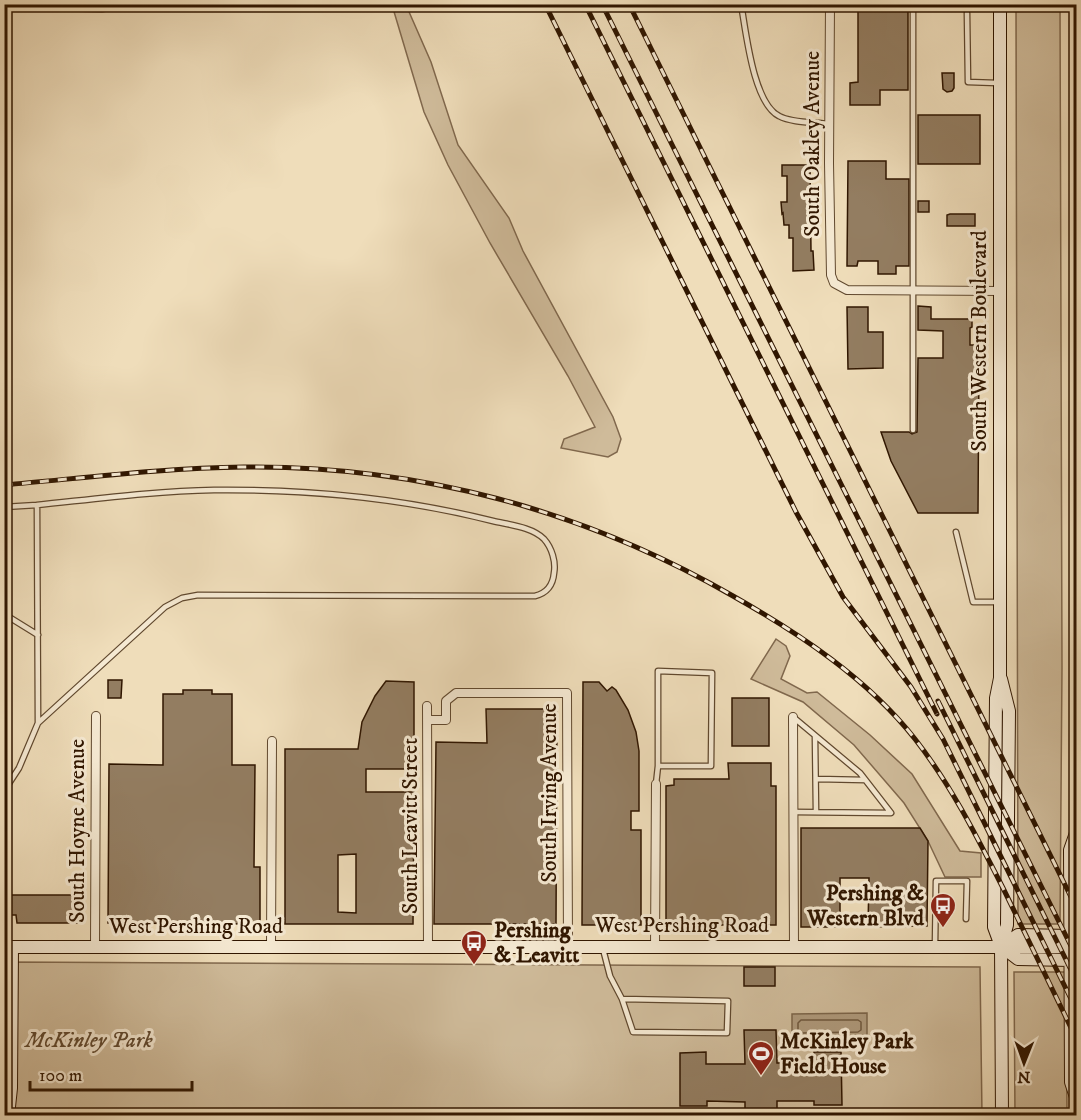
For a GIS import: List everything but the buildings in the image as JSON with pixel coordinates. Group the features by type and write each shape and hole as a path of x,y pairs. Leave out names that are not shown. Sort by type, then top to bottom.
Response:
{"main road":[{"name":"South Western Boulevard","path":"1000,4 1000,678 996,698 994,927 1001,946 1002,1116"},
{"path":"1077,833 1070,850 1073,948 1071,1082 1077,1097"},
{"path":"1018,935 1073,948 1018,960 1001,946 1018,935"},
{"name":"West Pershing Road","path":"8,947 1001,946"},
{"path":"8,947 11,1088 8,1116"}],"street":[{"name":"South Oakley Avenue","path":"830,4 831,275 834,283 847,290 913,291"},
{"path":"913,291 1000,291"},
{"name":"South Irving Avenue","path":"427,720 446,720 446,701 456,693 567,693 568,946"},
{"name":"South Leavitt Street","path":"427,706 428,946"},
{"name":"South Hoyne Avenue","path":"95,947 96,716"},
{"path":"793,717 794,946"},
{"path":"271,947 272,741"},
{"path":"655,946 656,784"}],"lane":[{"path":"4,8 102,9 134,4"},
{"path":"741,4 761,95 769,108 779,116 829,124"},
{"path":"913,4 913,430"},
{"path":"967,13 968,82 1000,83"},
{"path":"4,507 169,492 244,490 392,500 422,504 536,533 548,545 553,557 555,571 552,584 535,596 198,595 182,598 173,601 152,618 38,723"},
{"path":"4,791 19,768 38,723 37,505"},
{"path":"956,532 973,602 1000,602"},
{"path":"4,614 38,635"},
{"path":"656,784 658,671 711,673 711,766 658,766"},
{"path":"793,717 860,773 891,813 794,812"},
{"path":"815,736 816,812"},
{"path":"817,779 865,780"},
{"path":"935,946 936,881 967,881 966,919"},
{"path":"602,946 610,976 622,999 633,1032 727,1034 728,1001 622,999"}],"green space":[{"path":"392,5 406,5 431,62 458,145 509,218 523,251 613,417 621,439 617,452 608,457 561,448 564,439 595,427 448,165 424,112"},
{"path":"1016,5 1060,5 1062,668 1060,924 1018,924"},
{"path":"776,639 786,646 790,656 781,679 807,693 817,692 870,735 912,774 960,851 981,853 981,877 945,877 928,841 904,803 854,745 803,702 751,679"},
{"name":"McKinley Park","path":"5,962 980,967 982,1115 5,1116"},
{"path":"1014,972 1066,972 1067,1115 1015,1115"}],"water":[{"path":"867,1013 867,1038 792,1039 792,1014"}],"railway":[{"path":"545,4 796,512 843,597 911,687 943,739 1076,1009"},
{"path":"585,4 937,714"},
{"path":"602,4 1076,956"},
{"path":"629,4 1076,907"},
{"path":"4,485 154,471 244,467 308,468 372,474 435,484 497,498 618,539 676,566 733,596 808,642 854,677 896,717 915,739 952,793 973,831 1076,1038"},
{"path":"938,701 1076,980"}],"place":[{"name":"Pershing & Western Blvd","path":"943,929"},
{"name":"Pershing & Leavitt","path":"474,966"},
{"name":"McKinley Park Field House","path":"761,1077"}]}
